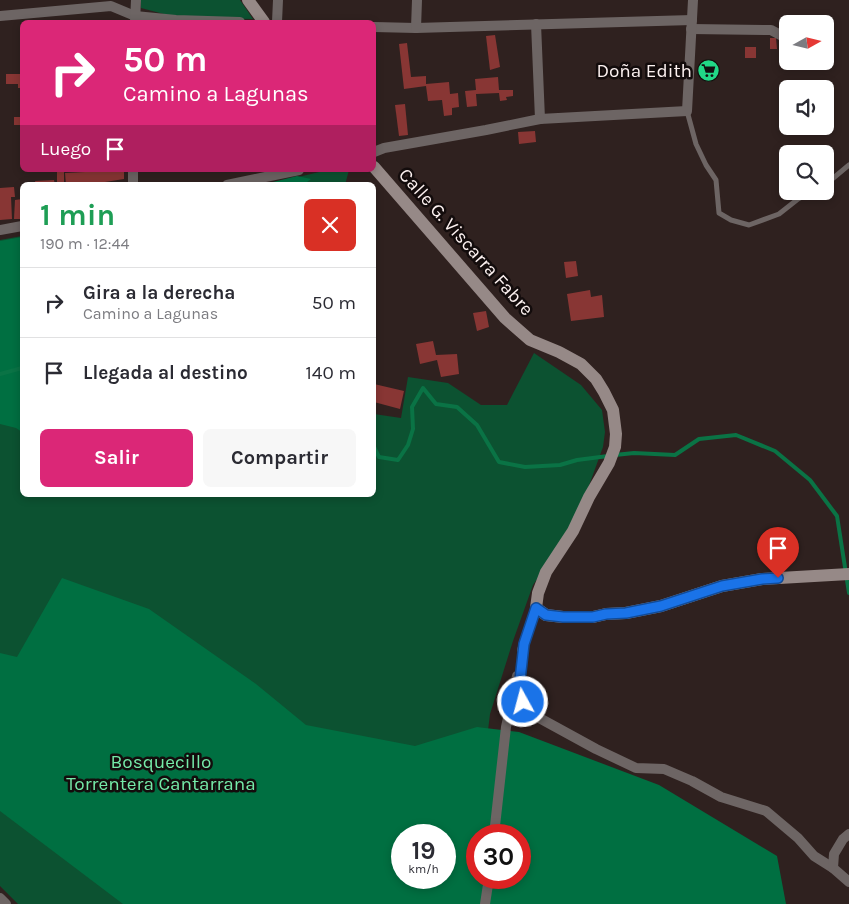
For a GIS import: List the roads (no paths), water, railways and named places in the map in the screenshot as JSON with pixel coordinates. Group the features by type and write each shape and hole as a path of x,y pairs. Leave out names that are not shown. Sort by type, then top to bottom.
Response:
{"street":[{"path":"135,19 136,0"},
{"path":"248,0 263,20"},
{"path":"277,20 278,0"},
{"path":"416,28 417,0"},
{"path":"376,151 384,148 486,130 540,118 687,111 693,0"},
{"path":"0,16 110,6 135,19 176,20"},
{"path":"536,24 540,118"},
{"path":"376,26 416,28 536,24 692,24 771,30 779,34"},
{"name":"Calle G. Viscarra Fabre","path":"376,169 504,318 530,340 581,364 596,379 613,410 616,434 615,447 609,463 590,496 573,532 546,572 538,593 536,608"},
{"path":"241,182 289,172"},
{"path":"0,230 20,226"},
{"path":"495,824 506,727 524,644 536,608 546,615 593,617 661,606 722,586 762,579 849,574"},
{"path":"524,644 520,680 523,702 532,714 596,749 636,768 664,769 692,781 721,797 766,811 798,838 814,856 833,868 849,882"},
{"path":"833,868 834,854 843,839 849,834"},
{"path":"485,904 487,889"},
{"path":"0,898 6,904"}],"lane":[{"path":"687,111 696,144 716,180 719,213 730,220 749,225 779,214 797,200"},
{"path":"834,178 849,166"}],"waterway":[{"path":"0,374 20,369"},
{"path":"376,451 379,457 398,460 408,445 413,429 412,407 423,388 436,404 457,407 477,425 499,462 525,467 560,465 577,460 608,456"},
{"path":"615,455 634,453 675,455 699,439 736,435 775,451 810,480 837,516 849,593"}],"place":[{"name":"Doña Edith","path":"708,71"}],"park label":[{"name":"Bosquecillo Torrentera Cantarrana","path":"161,773"}]}
